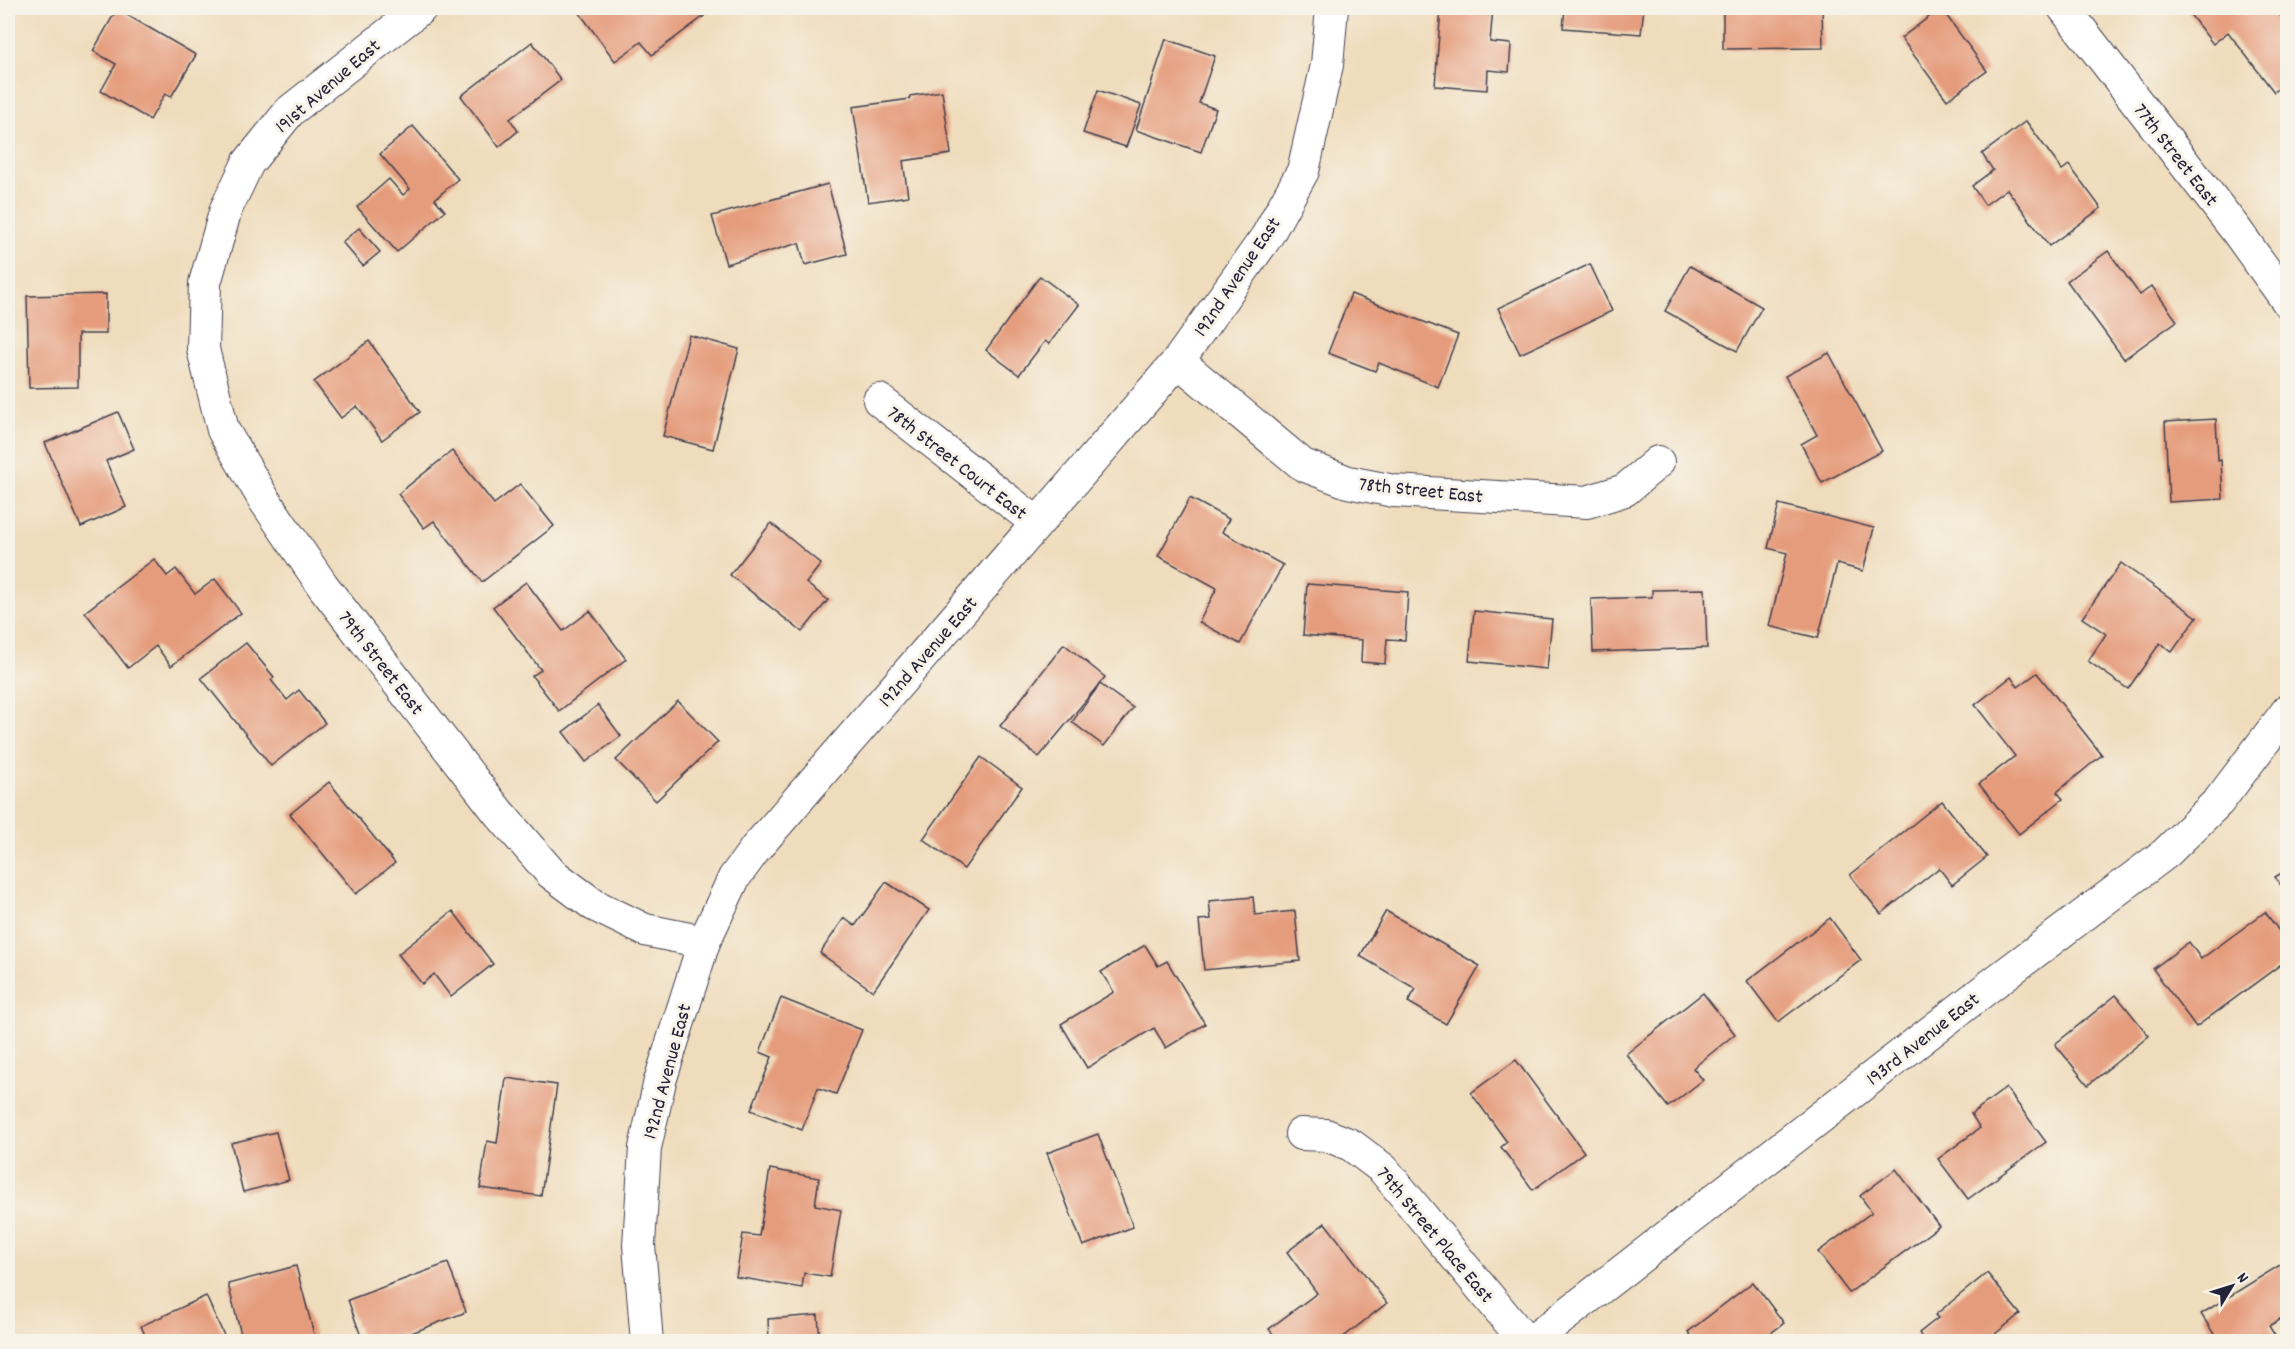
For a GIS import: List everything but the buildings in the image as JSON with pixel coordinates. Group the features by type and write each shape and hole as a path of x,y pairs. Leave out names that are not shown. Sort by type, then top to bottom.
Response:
{"street":[{"name":"191st Avenue East","path":"208,274 226,208 248,163 268,136 290,111 421,8"},
{"name":"192nd Avenue East","path":"646,1341 639,1245 645,1148 660,1081 704,942 734,878 756,848 1178,361 1267,236 1303,171 1327,65 1332,8"},
{"name":"77th Street East","path":"2064,8 2236,230 2288,302"},
{"name":"79th Street East","path":"208,274 205,283 203,349 224,430 265,501 323,586 498,812 551,873 594,905 645,930 704,942"},
{"name":"78th Street East","path":"1178,361 1303,465 1348,482 1394,490 1587,502 1625,490 1658,462"},
{"name":"78th Street Court East","path":"879,400 1037,524"},
{"name":"193rd Avenue East","path":"1529,1341 2166,853 2219,801 2288,710"},
{"name":"79th Street Place East","path":"1300,1134 1326,1135 1351,1145 1383,1168 1529,1341"}]}
